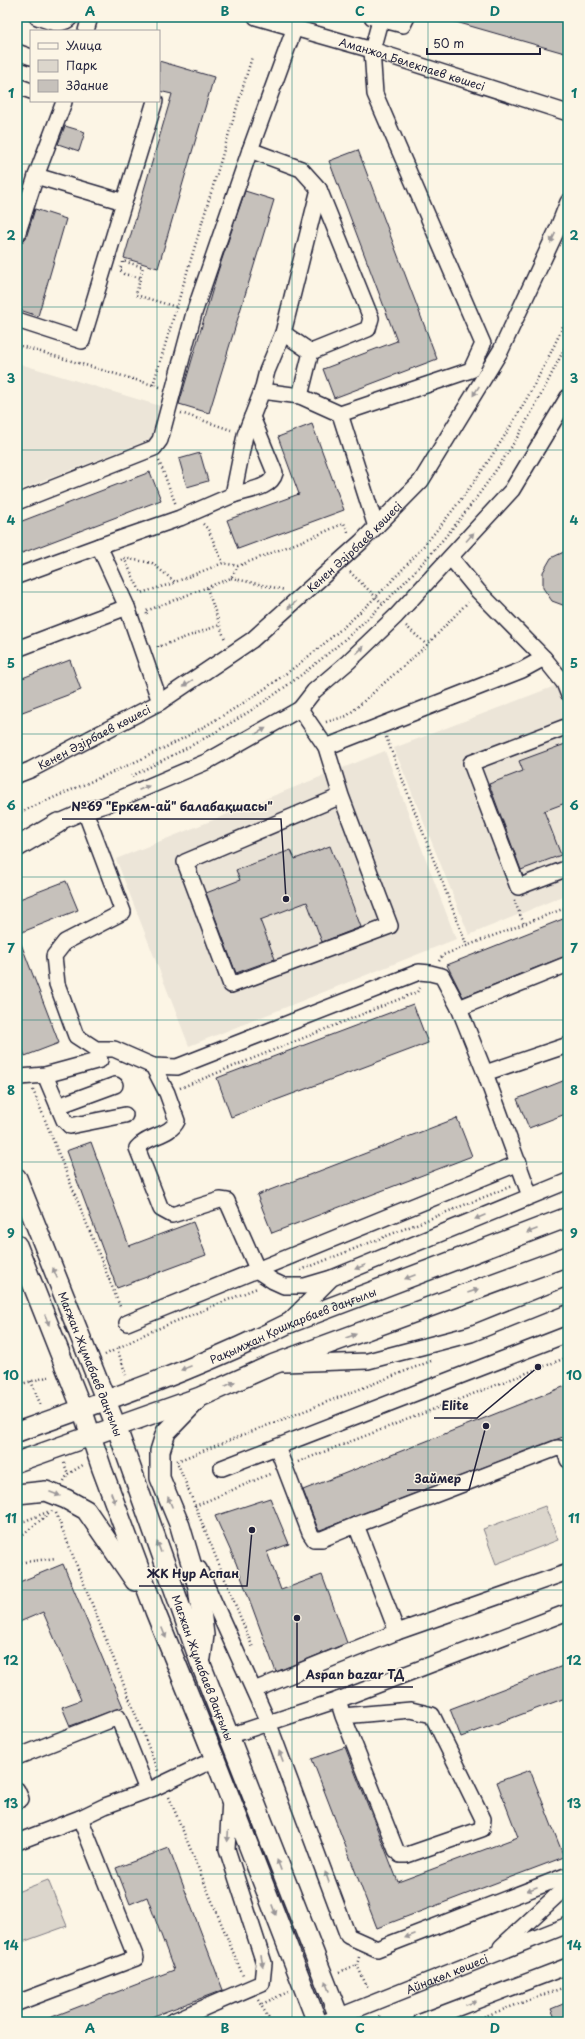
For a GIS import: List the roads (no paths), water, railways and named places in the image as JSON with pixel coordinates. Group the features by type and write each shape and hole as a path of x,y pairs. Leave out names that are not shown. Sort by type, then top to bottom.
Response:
{"main road":[{"path":"18,837 58,822"},
{"name":"Мағжан Жұмабаев даңғылы","path":"17,1178 116,1426 200,1662 335,2020"},
{"name":"Рақымжан Қошқарбаев даңғылы","path":"17,1432 106,1401 249,1343 287,1324 568,1217"},
{"name":"Мағжан Жұмабаев даңғылы","path":"17,1245 82,1409 100,1463 155,1612 216,1759 317,2022"},
{"path":"17,1462 200,1397 274,1364 568,1256"},
{"path":"200,1397 166,1432 160,1451 160,1478 180,1526 198,1587 204,1635 200,1662"},
{"path":"100,1463 122,1460 129,1462"},
{"path":"17,1494 46,1491 56,1502 86,1510 105,1534 155,1612"}],"street":[{"path":"37,17 54,23 61,23 71,17"},
{"path":"86,30 90,17"},
{"name":"Аманжол Бөлекпаев көшесі","path":"256,17 372,50 568,113"},
{"path":"262,391 300,396 340,414 471,370 483,344 375,94 372,50 378,18 403,25 407,17"},
{"path":"17,502 154,448 163,432 167,408 194,313 250,150 295,27"},
{"path":"17,52 30,56"},
{"path":"17,86 30,91"},
{"path":"17,235 63,102"},
{"path":"17,320 82,341 155,102"},
{"path":"250,150 301,169 319,189 371,318 368,329 311,352"},
{"path":"36,176 124,202"},
{"path":"233,494 244,434 262,391 267,370 283,333 319,189"},
{"name":"Кенен Әзірбаев көшесі","path":"17,779 24,773 160,702 252,640 340,562 421,481 492,368 554,237 568,202"},
{"path":"283,333 311,352"},
{"path":"300,396 311,352"},
{"path":"477,357 492,368"},
{"path":"58,822 105,805 206,762 300,709 314,691 348,662 396,616 512,490 568,397"},
{"path":"340,414 376,526"},
{"path":"17,576 185,516 233,494 267,485 273,480 275,473 252,417"},
{"path":"99,546 109,564 127,607 160,702"},
{"path":"451,558 478,591 544,658 564,683 568,693"},
{"path":"17,649 127,607"},
{"path":"326,747 522,670 544,658"},
{"path":"300,709 326,747 341,796 390,926 231,985 185,862 341,796"},
{"path":"568,726 471,762 518,887 568,868"},
{"path":"85,811 123,912 65,942 54,956 57,984 76,1036 96,1049 114,1049 153,1066 177,1067 419,972 430,972 442,976 459,1008 519,1163 530,1196"},
{"path":"459,1008 568,964"},
{"path":"485,1073 568,1045"},
{"path":"22,1078 45,1075 100,1060"},
{"path":"153,1066 167,1093 177,1121 174,1128 142,1142 137,1148 161,1209 172,1215 220,1200 227,1201 258,1271 284,1286 305,1286 332,1278 530,1196 568,1182"},
{"path":"45,1075 64,1120 70,1126 126,1115"},
{"path":"58,1106 115,1085"},
{"path":"127,1323 258,1271 519,1163"},
{"path":"287,1324 332,1278"},
{"path":"274,1364 368,1361 471,1334 568,1296"},
{"path":"222,1468 568,1334"},
{"path":"277,1447 310,1533 314,1539 322,1539 557,1448 564,1449 568,1460"},
{"path":"356,1525 397,1632"},
{"path":"180,1526 268,1722 348,1936 377,1949 568,1875"},
{"path":"254,1690 397,1632 568,1572"},
{"path":"229,1736 338,1700 568,1612"},
{"path":"338,1700 343,1716 396,1850 400,1855 407,1855 482,1829 483,1819 432,1715 411,1710 343,1716"},
{"path":"17,1757 118,1717 147,1790"},
{"path":"17,1842 164,1783 216,1759"},
{"path":"17,1790 21,1799 17,1801"},
{"path":"171,2022 262,1983 264,1963 227,1849 230,1797"},
{"path":"17,2003 136,1958 80,1818"},
{"path":"495,1953 568,1885"},
{"name":"Айнакөл көшесі","path":"335,2020 495,1953 568,1925"},
{"path":"422,2022 568,1966"}],"place":[{"name":"№69 \"Еркем-ай\" балабақшасы\"","path":"286,899"},
{"name":"Elite","path":"538,1367"},
{"name":"Займер","path":"486,1426"},
{"name":"ЖК Нур Аспан","path":"252,1530"},
{"name":"Aspan bazar ТД","path":"297,1618"}]}
